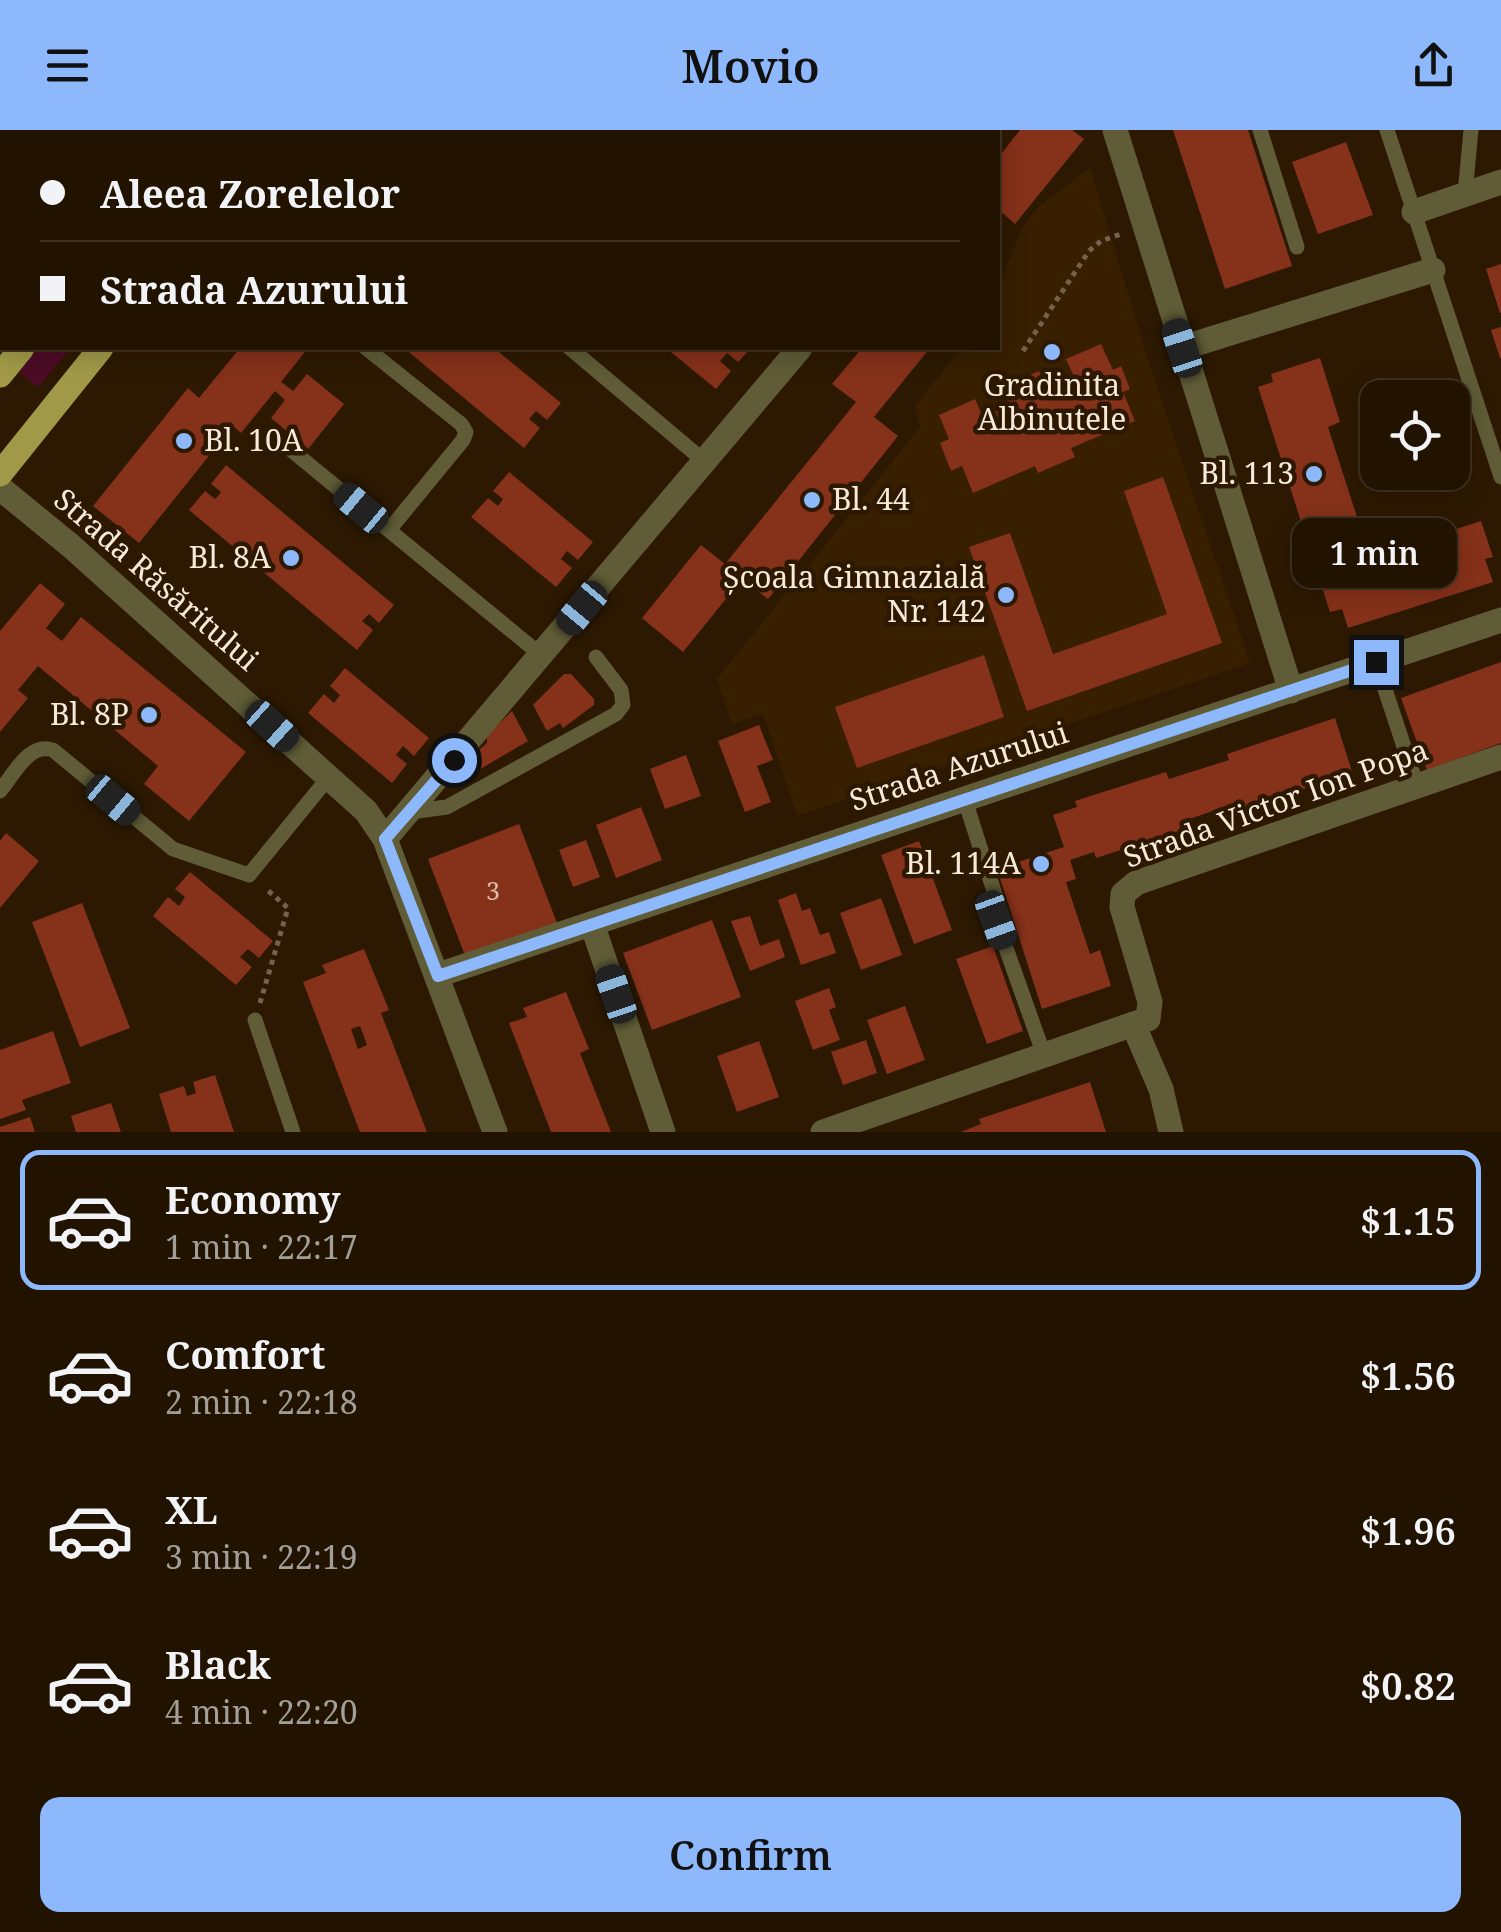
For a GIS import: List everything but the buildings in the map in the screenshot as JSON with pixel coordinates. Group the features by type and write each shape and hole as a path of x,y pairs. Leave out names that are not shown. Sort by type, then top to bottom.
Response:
{"main road":[{"path":"0,374 20,350"},
{"path":"0,474 99,350"}],"street":[{"path":"1115,130 1291,690"},
{"path":"1414,212 1501,182"},
{"path":"1182,348 1433,270"},
{"path":"385,839 798,350"},
{"name":"Strada Răsăritului","path":"0,488 71,546 366,811 385,839 495,1132"},
{"name":"Strada Azurului","path":"438,976 1501,620"},
{"name":"Strada Victor Ion Popa","path":"1133,1024 1148,1019 1150,1002 1122,907 1123,894 1136,883 1501,757"},
{"path":"592,924 663,1132"},
{"path":"823,1132 1133,1024 1162,1088 1171,1132"}],"lane":[{"path":"1260,130 1296,247"},
{"path":"1387,130 1501,477"},
{"path":"1466,194 1470,130"},
{"path":"369,350 462,424 466,432 389,530"},
{"path":"572,350 704,461"},
{"path":"279,440 541,655"},
{"path":"410,812 447,807 616,714 623,705 621,690 596,657"},
{"path":"1376,662 1418,786"},
{"path":"0,790 34,750 53,750 173,849 248,875 329,777"},
{"path":"964,800 998,904 996,920 1044,1055"},
{"path":"255,1020 293,1132"}],"path":[{"path":"1023,351 1089,251 1101,241 1144,226"},
{"path":"248,875 288,908 255,1020"}],"shaded area":[{"name":"Școala Gimnazială Nr. 142","path":"1090,168 1147,356 1250,663 797,816 763,714 732,724 717,679 920,427 915,406 959,350 1000,350 1000,281 1021,231 1037,208"},
{"path":"36,350 69,350 38,387 19,372"}],"place":[{"name":"Gradinita Albinutele","path":"1052,352"},
{"name":"Bl. 10A","path":"184,441"},
{"name":"Bl. 113","path":"1314,474"},
{"name":"Bl. 44","path":"812,500"},
{"name":"Bl. 8A","path":"291,558"},
{"name":"Școala Gimnazială Nr. 142","path":"1006,595"},
{"name":"Bl. 8P","path":"149,715"},
{"name":"Bl. 114A","path":"1041,864"}],"route":[{"path":"454,760 385,839 438,976 1376,662"}]}
